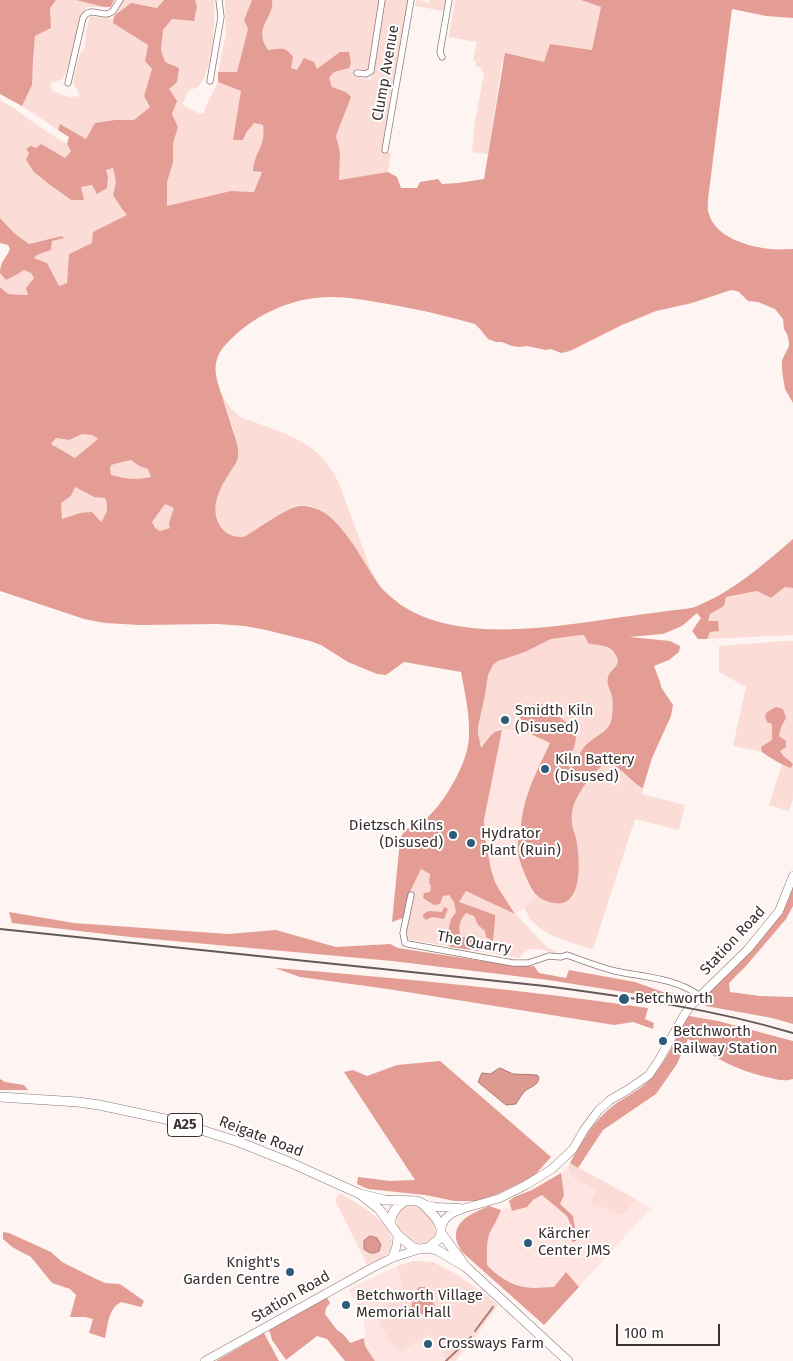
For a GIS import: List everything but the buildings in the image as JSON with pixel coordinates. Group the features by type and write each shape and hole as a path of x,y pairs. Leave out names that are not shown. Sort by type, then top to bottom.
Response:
{"main road":[{"name":"Station Road","path":"441,1230 445,1219 452,1213 500,1198 552,1169 573,1150 584,1130 598,1111 610,1100 649,1074 683,1017 700,996 748,949 780,911 793,876"},
{"name":"Reigate Road","path":"0,1097 99,1104 170,1120 239,1142 360,1194 385,1200 405,1201"},
{"name":"Reigate Road","path":"360,1194 379,1209 390,1222"},
{"path":"466,1267 441,1230 436,1218 423,1204 405,1201 397,1207 392,1214 390,1222 398,1235 412,1247 437,1250 466,1267 568,1361"},
{"name":"Station Road","path":"423,1204 435,1207 465,1208"},
{"path":"424,1249 439,1239 441,1230"},
{"path":"392,1258 398,1235"},
{"name":"Station Road","path":"204,1361 392,1258 424,1249"}],"street":[{"path":"68,83 85,14 89,12 106,14 112,11 120,0"},
{"path":"210,80 221,17 219,0"},
{"path":"357,73 366,74 370,71 382,0"},
{"name":"Clump Avenue","path":"385,150 411,0"},
{"path":"442,57 440,52 449,0"},
{"name":"The Quarry","path":"411,895 403,933 405,943 513,963 528,963 549,956 561,957 567,955 591,964 690,988 700,996"}],"shaded area":[{"path":"0,0 56,0 50,8 51,28 35,36 32,85 22,106 0,94"},
{"path":"56,0 76,0 104,7 87,7 80,17 68,67 63,79 51,83 52,91 70,97 80,96 73,82 78,59 85,47 90,16 114,19 114,23 148,45 145,61 152,69 144,96 150,107 134,120 115,120 86,139 60,124 58,130 22,106 32,85 35,36 51,27 50,7"},
{"path":"76,0 114,0 111,7 104,7"},
{"path":"123,0 164,0 157,8 146,7 114,16"},
{"path":"164,0 195,0 197,6 194,21 172,19 163,30 161,50 165,62 179,68 177,82 169,89 177,101 172,114 178,127 173,144 173,163 167,182 167,206 231,191 254,192 262,172 253,171 255,159 263,139 263,125 254,123 243,140 233,140 241,91 218,82 218,72 237,72 248,29 244,20 252,0 272,0 271,10 263,29 263,40 268,50 282,49 290,53 293,57 291,68 297,70 304,58 314,62 317,69 340,52 349,52 351,63 349,68 334,72 329,78 332,87 346,92 351,97 336,136 340,152 339,180 388,172 397,177 401,188 417,188 420,182 438,179 442,184 484,179 505,53 544,62 550,44 592,50 601,7 581,0 793,0 793,18 766,16 732,9 708,199 708,212 712,222 718,229 725,235 743,243 762,248 793,249 793,403 785,389 782,371 782,360 789,346 783,319 775,309 758,302 748,301 739,292 731,290 692,303 656,311 622,325 570,351 561,353 551,349 519,347 496,342 488,339 475,324 428,312 357,299 339,297 314,298 291,303 258,318 223,347 216,361 216,375 238,447 237,461 222,486 217,500 216,514 221,527 231,535 244,537 279,515 299,506 314,508 324,512 333,519 350,539 377,582 385,591 401,605 426,618 454,625 483,629 513,629 574,624 692,608 711,600 736,585 793,539 793,588 785,587 771,598 757,591 726,597 724,606 710,614 708,621 718,621 719,631 710,632 707,639 698,639 692,631 701,618 697,613 682,626 663,634 629,637 670,641 680,646 679,652 669,660 654,666 661,687 673,705 671,716 652,758 643,788 615,766 606,763 591,777 578,796 573,808 572,827 578,848 579,873 573,895 567,901 557,903 537,896 531,888 520,862 518,842 525,803 529,789 550,743 524,731 513,730 522,713 530,706 535,704 548,707 575,730 576,739 567,765 571,768 585,746 610,724 612,696 608,679 609,674 617,665 617,658 610,648 588,643 584,635 581,635 551,639 525,652 498,661 493,665 488,675 478,727 481,748 495,732 502,730 484,820 485,838 495,882 515,914 466,891 459,902 495,915 493,941 486,937 485,931 478,925 474,916 466,913 461,921 459,927 461,937 473,937 480,944 479,951 450,947 446,939 451,919 456,912 454,902 449,895 443,896 440,904 434,905 423,898 424,893 430,892 431,886 429,883 430,874 421,869 409,894 403,918 392,922 402,835 435,810 449,791 465,758 468,747 469,721 461,672 404,662 386,675 377,674 348,662 321,645 266,630 218,624 140,625 105,623 84,619 0,591 0,287 8,294 28,295 26,288 34,278 31,273 24,270 6,280 0,273 2,263 10,249 8,245 0,243 0,218 14,233 29,244 62,236 64,238 52,241 51,250 34,258 47,263 59,286 67,283 69,254 92,243 93,232 127,215 113,195 116,182 113,168 106,170 108,177 107,188 97,194 92,185 81,187 84,200 71,200 34,172 26,160 29,153 26,149 31,146 36,148 41,144 65,158 71,151 67,144 69,137 58,130 60,124 86,139 95,123 134,120 150,107 144,96 152,69 145,61 148,45 113,23 114,16 131,3 157,8","holes":["82,434 92,435 98,439 75,458 51,444 56,438 69,440","131,460 139,466 148,469 151,477 131,479 111,475 111,465","75,487 94,497 105,498 107,510 101,522 92,512 80,513 62,519 61,503 71,496","165,504 174,508 169,523 170,528 160,531 155,528 152,522"]},
{"path":"195,0 214,0 212,47 207,72 202,82 196,88 189,90 182,104 199,114 204,113 218,82 241,91 243,140 254,123 263,125 260,150 254,165 262,172 254,192 231,191 166,207 167,182 173,163 173,144 178,127 172,114 165,62 161,50 163,30 172,19 194,20 197,6"},
{"path":"225,0 252,0 244,20 248,29 237,72 218,72 226,34"},
{"path":"272,0 379,0 369,67 367,70 355,69 353,76 371,80 384,0 408,0 397,73 382,150 391,153 388,172 338,180 340,152 336,136 341,125 346,92 332,87 329,78 334,72 291,68 281,48 268,50 262,34 271,10"},
{"path":"416,0 423,0 423,2 429,3 430,0 445,0 444,11 415,6"},
{"path":"455,0 581,0 601,7 592,50 550,44 544,62 502,62 488,154 472,152 475,122 484,74 481,68 475,65 476,61 473,61 477,42 449,37"},
{"path":"0,100 67,144 71,151 65,158 36,148 26,149 29,153 26,160 52,187 70,200 81,187 92,185 106,170 113,168 116,182 113,195 128,215 94,232 92,243 69,254 67,283 58,286 47,263 34,259 37,255 51,250 52,241 63,238 63,236 29,244 14,233 0,218"},
{"path":"24,270 31,273 34,278 29,295 8,294 0,287 0,273 6,280"},
{"path":"219,387 233,411 240,417 297,439 317,452 326,463 339,483 371,570 378,583 346,535 324,513 313,507 296,506 244,537 231,535 223,529 217,520 217,500 225,481 236,463 238,455 234,430"},
{"path":"81,434 92,435 99,439 75,458 51,444 56,438 69,440"},
{"path":"131,460 139,466 148,469 151,477 131,479 111,476 111,465"},
{"path":"75,487 94,497 105,498 107,510 101,523 80,513 62,519 61,503 71,496"},
{"path":"165,504 174,508 170,528 160,531 155,528 152,522"},
{"path":"785,587 793,588 793,635 707,639 710,632 708,621 710,614 724,606 726,597 758,591 771,598"},
{"path":"584,635 586,640 611,650 614,653 617,664 608,676 608,685 612,696 611,722 607,728 588,743 576,763 571,768 567,765 576,735 575,730 548,707 530,706 520,714 513,730 498,729 481,748 478,727 488,675 493,665 498,661 525,652 551,639"},
{"path":"793,641 793,799 789,811 769,805 782,764 762,752 733,746 746,687 719,672 719,646"},
{"path":"776,707 783,709 786,718 779,736 786,741 786,747 780,751 793,764 791,768 762,752 761,747 772,740 772,724 767,722 765,716 767,712"},
{"path":"502,730 524,731 550,743 528,794 518,837 519,856 533,896 529,905 515,914 495,882 484,829 484,820"},
{"path":"609,762 643,788 642,794 685,805 679,830 635,819 593,949 545,932 532,921 524,908 532,900 533,893 537,897 571,898 577,884 579,868 576,837 571,821 573,806 588,782 602,766"},
{"path":"421,869 515,914 547,947 556,952 531,949 519,958 406,939 406,923 414,895 409,894"},
{"path":"793,885 793,906 786,919 729,983 730,992 760,996 793,997 793,1024 772,1018 706,1006 701,999 750,951"},
{"path":"444,907 448,909 444,919 432,917 426,920 423,917 423,914 429,911 442,912"},
{"path":"9,912 74,923 228,934 276,930 336,947 390,944 398,948 515,966 534,966 539,973 566,978 569,970 635,982 663,992 688,994 687,1002 548,980 392,961 130,937 12,923"},
{"path":"275,968 462,985 648,1008 645,1019 654,1023 653,1029 633,1022 614,1025 300,977"},
{"path":"689,1016 718,1021 793,1041 793,1079 780,1080 745,1071 707,1052 688,1039 677,1064 656,1094 603,1130 578,1168 570,1163 583,1139 600,1117 614,1105 643,1086 655,1074"},
{"path":"440,1061 551,1157 534,1176 495,1195 476,1201 455,1201 425,1195 368,1189 357,1184 358,1177 390,1181 415,1180 344,1072 353,1070 367,1076 397,1065"},
{"path":"500,1068 513,1074 537,1075 539,1077 535,1085 524,1092 516,1104 506,1105 478,1082 482,1073 490,1074"},
{"path":"0,1079 5,1082 24,1085 28,1090 0,1090"},
{"path":"570,1163 651,1208 544,1325 462,1252 456,1238 457,1228 467,1216 489,1206 501,1210 510,1207 509,1201 514,1197 532,1190 561,1173"},
{"path":"570,1163 636,1199 623,1215 590,1203 597,1190 574,1178 568,1167"},
{"path":"561,1173 564,1195 560,1204 573,1216 576,1241 572,1242 571,1225 567,1216 542,1195 533,1200 527,1207 512,1211 509,1201"},
{"path":"339,1193 375,1216 383,1224 389,1232 392,1241 390,1250 386,1255 367,1265 335,1200"},
{"path":"414,1205 426,1213 436,1231 436,1236 427,1242 418,1243 409,1239 401,1232 397,1224 397,1216 402,1209"},
{"path":"489,1206 501,1210 490,1232 487,1244 487,1265 504,1279 525,1287 554,1287 566,1272 579,1287 544,1325 462,1252 458,1245 456,1237 459,1225 467,1217"},
{"path":"3,1232 51,1252 62,1262 105,1283 120,1284 144,1301 141,1307 121,1302 111,1313 105,1338 89,1333 93,1319 70,1317 76,1295 70,1289 52,1283 31,1257 12,1247 3,1239"},
{"path":"370,1236 377,1238 381,1245 379,1251 375,1253 364,1249 364,1241"},
{"path":"414,1261 433,1262 456,1274 498,1305 476,1337 455,1361 375,1361 365,1346 364,1316 348,1289 397,1266"},
{"path":"414,1261 433,1262 456,1274 498,1305 455,1361 445,1358 431,1334 401,1351 391,1343 381,1326 377,1313 404,1287 397,1266"},
{"path":"419,1287 427,1287 435,1307 431,1312 423,1314 410,1311 414,1297 413,1294"},
{"path":"326,1296 330,1303 326,1308 325,1314 337,1330 350,1343 364,1338 365,1346 375,1361 345,1361 327,1339 317,1336 286,1360 272,1340 269,1329"},
{"path":"264,1333 279,1361 216,1361"}],"waterway":[{"path":"475,1331 493,1307"},
{"path":"446,1361 471,1337"}],"railway":[{"path":"0,929 545,986 701,1010 793,1033"}],"place":[{"name":"Smidth Kiln (Disused)","path":"505,720"},
{"name":"Kiln Battery (Disused)","path":"545,769"},
{"name":"Dietzsch Kilns (Disused)","path":"453,835"},
{"name":"Hydrator Plant (Ruin)","path":"471,843"},
{"name":"Betchworth","path":"624,999"},
{"name":"Betchworth Railway Station","path":"663,1041"},
{"name":"Kärcher Center JMS","path":"528,1243"},
{"name":"Knight's Garden Centre","path":"290,1272"},
{"name":"Betchworth Village Memorial Hall","path":"346,1305"},
{"name":"Crossways Farm","path":"428,1344"}]}
